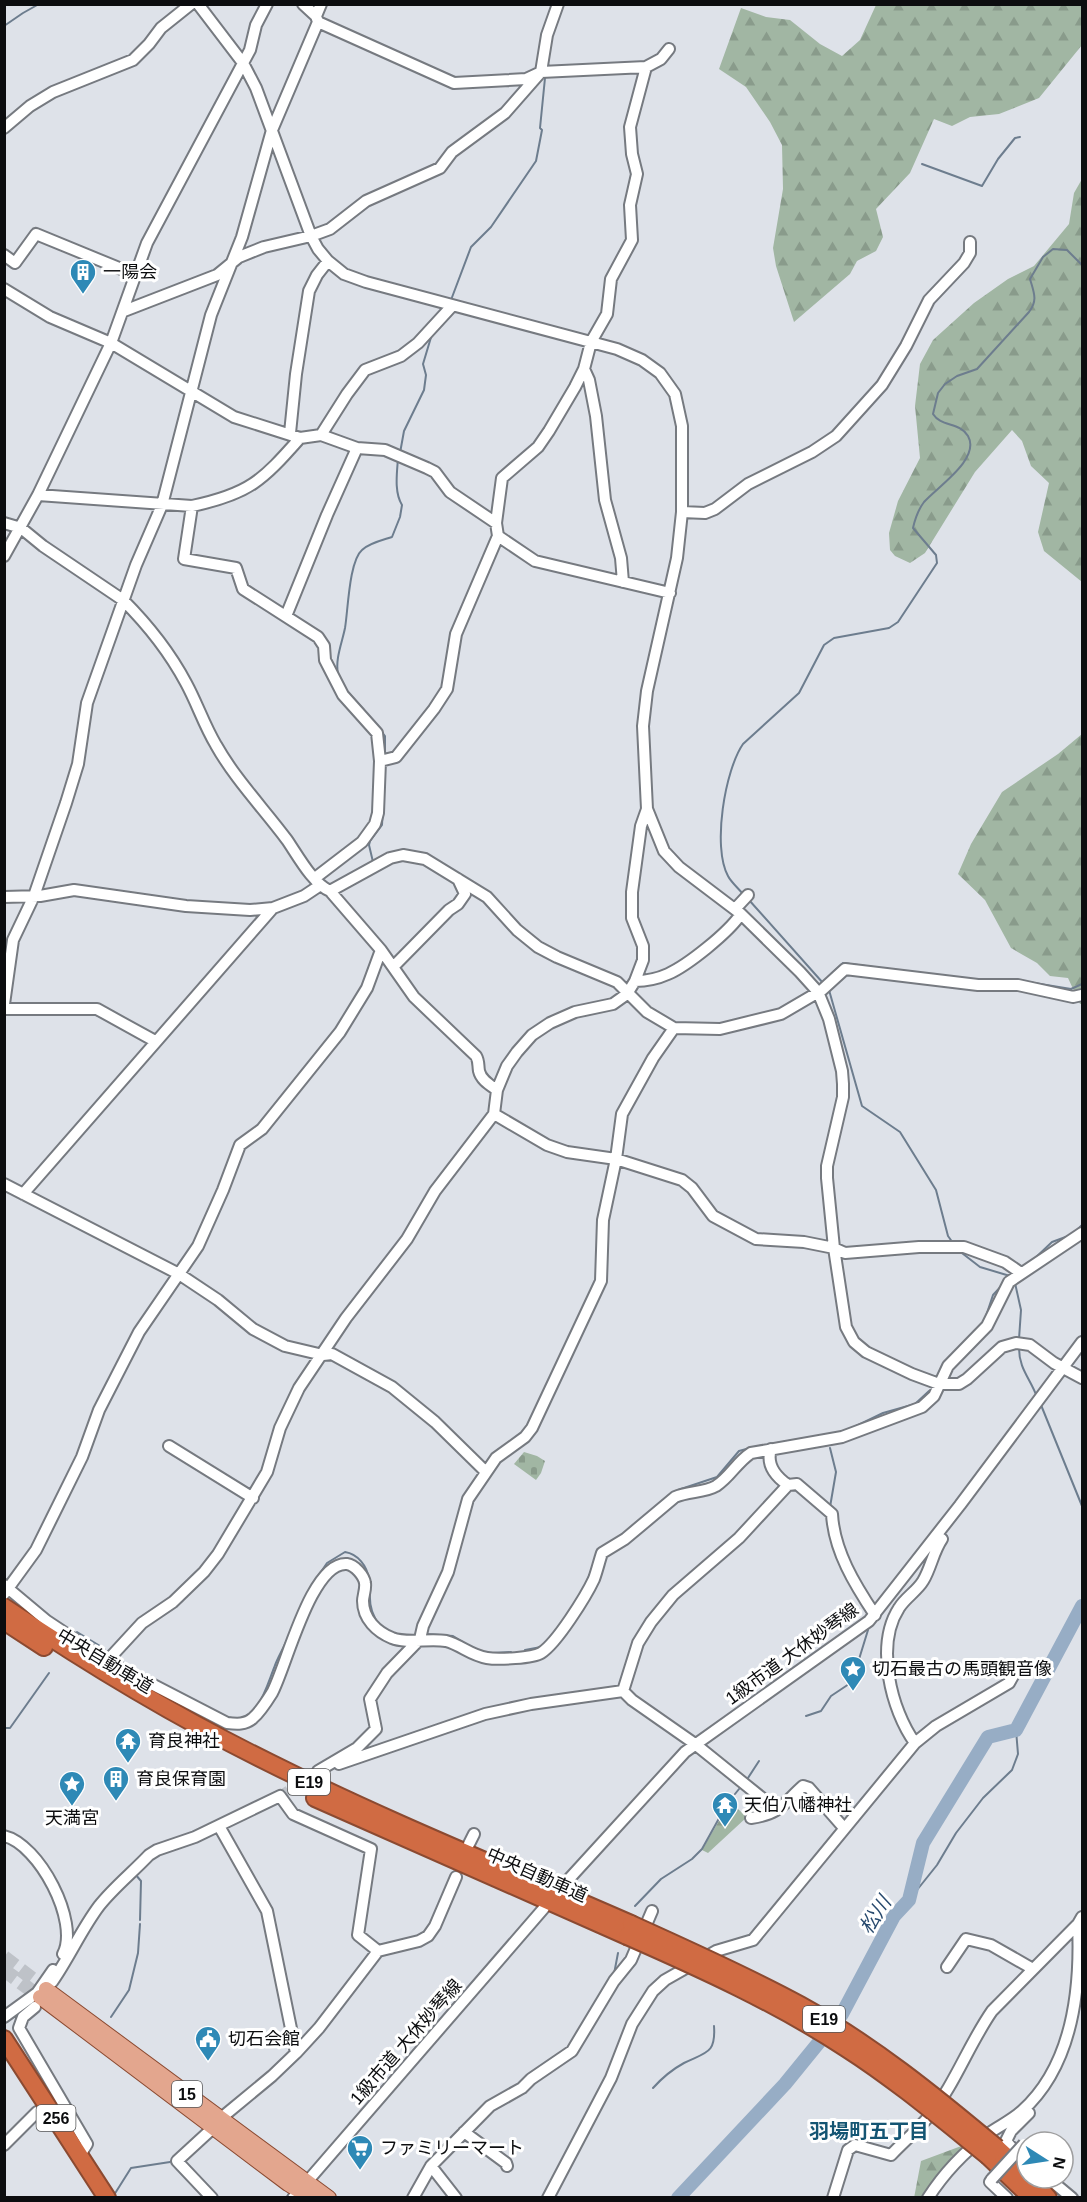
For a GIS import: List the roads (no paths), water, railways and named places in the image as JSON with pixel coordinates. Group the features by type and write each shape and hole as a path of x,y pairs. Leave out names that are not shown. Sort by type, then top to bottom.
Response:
{"highway":[{"name":"中央自動車道","path":"4,1607 127,1686 197,1726 366,1809 629,1930"},
{"name":"中央自動車道","path":"4,1621 123,1696 192,1736 362,1820 730,1969 802,2006 853,2036 941,2101 992,2152 1032,2198"},
{"name":"256","path":"4,2039 107,2198"},
{"name":"中央自動車道","path":"992,2152 1015,2168"}],"main road":[{"name":"15","path":"43,1994 217,2123 303,2192 329,2198"}],"street":[{"path":"4,128 30,106 53,92 133,60 161,28 190,4"},
{"path":"198,4 243,63 256,88 311,236 328,261 344,274 366,282 618,349 642,360 660,373 675,394 682,426 682,512 670,592 647,691 643,726 647,809 664,851 679,867 741,905 822,988 842,1071 843,1084 843,1097 827,1166 834,1248 844,1320 854,1342 866,1352 939,1384 959,1384 1002,1347 1019,1343 1030,1345 1063,1368 1083,1378"},
{"path":"4,556 38,495 111,343 147,243 250,50 256,25 267,4"},
{"path":"303,4 317,19 454,83 526,78 541,72 646,67 662,59 669,49"},
{"path":"4,1004 13,940 34,896 78,764 87,703 123,600 162,505 211,315 242,237 272,130 321,4"},
{"path":"124,311 217,274 239,257 264,247 330,229 366,201 440,168 452,152 505,113 541,72 547,35 558,4"},
{"path":"383,761 396,757 447,690 456,634 498,536 496,523 502,478 538,447 570,396 584,369 591,342 607,314 611,279 632,240 630,205 637,174 632,154 630,127 646,67"},
{"path":"4,255 15,263 36,234 136,275"},
{"path":"682,512 705,513 716,509 748,484 812,452 836,436 882,385 906,346 929,300 970,254 970,242"},
{"path":"38,495 192,506 228,498 254,484 275,467 295,436 296,374 309,291 317,275 328,261"},
{"path":"4,289 50,317 111,343 234,417 295,436 321,435 357,448 385,450 435,472 450,492 496,523"},
{"path":"321,435 365,370 401,356 418,344 452,306"},
{"path":"584,369 589,380 596,416 605,500 621,558 623,582"},
{"path":"286,616 357,448"},
{"path":"4,897 34,896 74,890 214,909 273,908 304,896 362,842 375,824 383,761 377,733 343,695 325,660 324,646 318,638 243,589 236,568 184,559 192,506"},
{"path":"4,523 21,528 123,600 164,648 188,686 216,745 317,882 330,891 381,950 414,997 476,1056 480,1074 497,1090"},
{"path":"498,536 518,552 535,561 670,592"},
{"path":"107,1661 142,1623 173,1602 204,1572 253,1498 273,1456 280,1428 299,1388 346,1318 407,1239 435,1191 494,1114 497,1090 507,1066 532,1035 550,1023 575,1012 613,1004 627,994 636,981 643,960 643,946 633,918 632,892 641,826 647,809"},
{"path":"330,891 390,858 403,855 425,859 487,897 517,930 538,947 617,982 647,1012 674,1028 720,1029 781,1014 822,988 845,969 978,985 1018,985 1073,997 1083,995"},
{"path":"394,966 458,904 465,894 458,879"},
{"path":"636,981 648,981 675,970 732,926 741,905"},
{"path":"22,1194 273,908"},
{"path":"381,950 367,988 340,1032 262,1129 240,1145 227,1182 198,1246 139,1332 99,1410 82,1457 39,1543 6,1589 47,1621 107,1661 227,1722 240,1724 252,1720 273,1692 281,1667 312,1594 334,1568 348,1564 354,1567 365,1583 364,1612 377,1630 394,1640 434,1639 451,1643 472,1655 491,1659 535,1655 542,1652 568,1622 594,1580 602,1553 625,1539 675,1497 714,1487 720,1483 742,1459 751,1453 842,1437 922,1407 934,1396 948,1366 987,1326 1016,1276 1083,1233"},
{"path":"4,1009 97,1009 155,1041"},
{"path":"622,1691 531,1704 485,1714 318,1771 357,1748 376,1729 370,1699 387,1672 420,1640 423,1626 448,1572 468,1499 496,1458 525,1437 532,1428 602,1281 603,1220 616,1159 622,1114 653,1058 674,1028"},
{"path":"494,1114 547,1145 567,1152 616,1159 682,1180 692,1188 713,1216 756,1239 804,1242 834,1248 845,1253 959,1246 1005,1262 1016,1276"},
{"path":"4,1184 179,1274 218,1300 253,1329 285,1346 323,1355 332,1354 392,1387 435,1422 485,1471"},
{"name":"1級市道 大休妙琴線","path":"569,1880 685,1752 847,1638 875,1615 1083,1342"},
{"path":"169,1446 253,1498"},
{"path":"771,1449 770,1465 788,1485"},
{"path":"622,1691 639,1643 651,1622 673,1594 739,1538 788,1485 797,1484 832,1514 835,1537 847,1566 875,1615"},
{"path":"915,1743 897,1713 892,1693 888,1673 890,1634 899,1608 923,1580 934,1550 957,1514 960,1505"},
{"path":"548,2198 611,2078 632,2024 653,1991 665,1980 716,1951 753,1940 915,1743 936,1726 1009,1683 1018,1667"},
{"path":"622,1691 695,1744 766,1802"},
{"path":"751,1818 768,1816 781,1808 803,1786 809,1788 843,1828"},
{"path":"80,2155 87,2145 20,2028 23,2017 43,1994 101,1904 149,1855 157,1850 195,1838 280,1796 293,1814 371,1849 358,1935 378,1951"},
{"path":"219,1826 267,1911 296,2053"},
{"path":"4,1836 10,1837 34,1854 42,1865 58,1900 68,1937 66,1948 59,1962 37,1993 4,2017"},
{"path":"212,2198 177,2161 296,2053 319,2028 378,1951 419,1941 428,1936 435,1926 456,1877"},
{"name":"1級市道 大休妙琴線","path":"303,2192 544,1908"},
{"path":"413,2198 431,2166 490,2106 522,2088 531,2079 572,2051 614,1981 631,1960 652,1911"},
{"path":"833,2198 848,2150 855,2145 891,2155 930,2116 992,2011 1080,1921"},
{"path":"1015,2151 1006,2141 1011,2131 1042,2099 1052,2086 1058,2071 1076,1994 1080,1921"},
{"path":"947,1967 966,1939 991,1945 1033,1969"},
{"path":"928,2198 937,2184 969,2149 1012,2119 1037,2096 1059,2059"},
{"path":"4,2145 37,2112"},
{"path":"464,2132 507,2166"},
{"path":"1006,2198 990,2182 1015,2154"},
{"path":"431,2166 456,2198"}],"waterway":[{"path":"4,26 39,4"},
{"path":"451,300 471,247 491,227 536,161 542,130 540,128 545,78"},
{"path":"922,164 982,186 998,159 1015,138 1020,137"},
{"path":"743,894 728,876 723,863 721,847 726,790 743,744 799,693 824,645 834,638 889,628 898,622 937,563 936,555 913,528 917,515 924,502 963,463 970,445 965,432 941,421 933,414 938,393 945,384 957,376 977,369 1029,312 1034,300 1030,279 1043,257 1053,249 1067,250 1082,265"},
{"path":"400,453 404,431 424,390 426,375 423,364 432,334"},
{"path":"338,674 338,657 345,628 354,564 362,550 368,545 392,537 400,517 402,505 397,488 398,458"},
{"path":"346,690 364,710"},
{"path":"381,731 385,736 385,757"},
{"path":"373,862 369,845 382,825 385,768"},
{"path":"749,900 823,983"},
{"path":"831,974 843,963 911,972"},
{"path":"974,979 986,980"},
{"path":"1022,981 1071,989 1082,984"},
{"path":"829,990 862,1106 900,1132 936,1190 948,1236 953,1243"},
{"path":"1076,1231 1082,1225"},
{"path":"1032,1261 1052,1242 1071,1235"},
{"path":"958,1250 980,1267 1010,1276"},
{"path":"985,1319 993,1295 1006,1281"},
{"path":"1015,1283 1021,1310 1019,1339"},
{"path":"1019,1348 1023,1368 1037,1397"},
{"path":"852,1428 883,1413 915,1404 929,1391"},
{"path":"1041,1405 1082,1506"},
{"path":"759,1446 806,1438"},
{"path":"678,1490 717,1477 739,1451 750,1448"},
{"path":"830,1448 836,1472 830,1507"},
{"path":"312,1585 327,1563 345,1552 361,1561 369,1579"},
{"path":"587,1581 592,1569"},
{"path":"370,1591 371,1609 379,1624"},
{"name":"松川","path":"678,2198 785,2084 842,2014 894,1916 909,1900 923,1843 988,1737 1016,1730 1082,1606"},
{"path":"806,1716 821,1711 831,1696 852,1682 868,1630"},
{"path":"77,1632 105,1649"},
{"path":"426,1634 453,1636 466,1644"},
{"path":"402,1635 414,1635"},
{"path":"219,1713 230,1718 241,1718 249,1715 255,1709 286,1642"},
{"path":"525,1650 541,1647"},
{"path":"493,1653 511,1652"},
{"path":"118,1659 144,1675"},
{"path":"4,1728 10,1728 49,1673"},
{"path":"909,1900 937,1865 956,1833 983,1798 1012,1770 1018,1754 1016,1730"},
{"path":"746,1781 759,1761"},
{"path":"735,1794 739,1789"},
{"path":"635,1906 661,1879 692,1859 702,1849 727,1804"},
{"path":"135,1874 141,1881 140,1920"},
{"path":"761,1938 784,1910"},
{"path":"111,2017 129,1990 138,1953 140,1924"},
{"path":"614,1974 618,1953"},
{"path":"653,2088 676,2068 708,2051 713,2042 714,2026"},
{"path":"114,2195 131,2168 170,2162"}],"tunnel":[{"path":"280,1796 318,1771"},
{"path":"4,1957 46,1989"},
{"path":"4,1970 40,1997"}],"place":[{"name":"一陽会","path":"83,295"},
{"name":"切石最古の馬頭観音像","path":"853,1692"},
{"name":"育良神社","path":"128,1764"},
{"name":"育良保育園","path":"116,1802"},
{"name":"天満宮","path":"72,1807"},
{"name":"天伯八幡神社","path":"725,1828"},
{"name":"切石会館","path":"208,2062"},
{"name":"ファミリーマート","path":"360,2171"}],"district":[{"name":"羽場町五丁目","path":"869,2131"}]}
